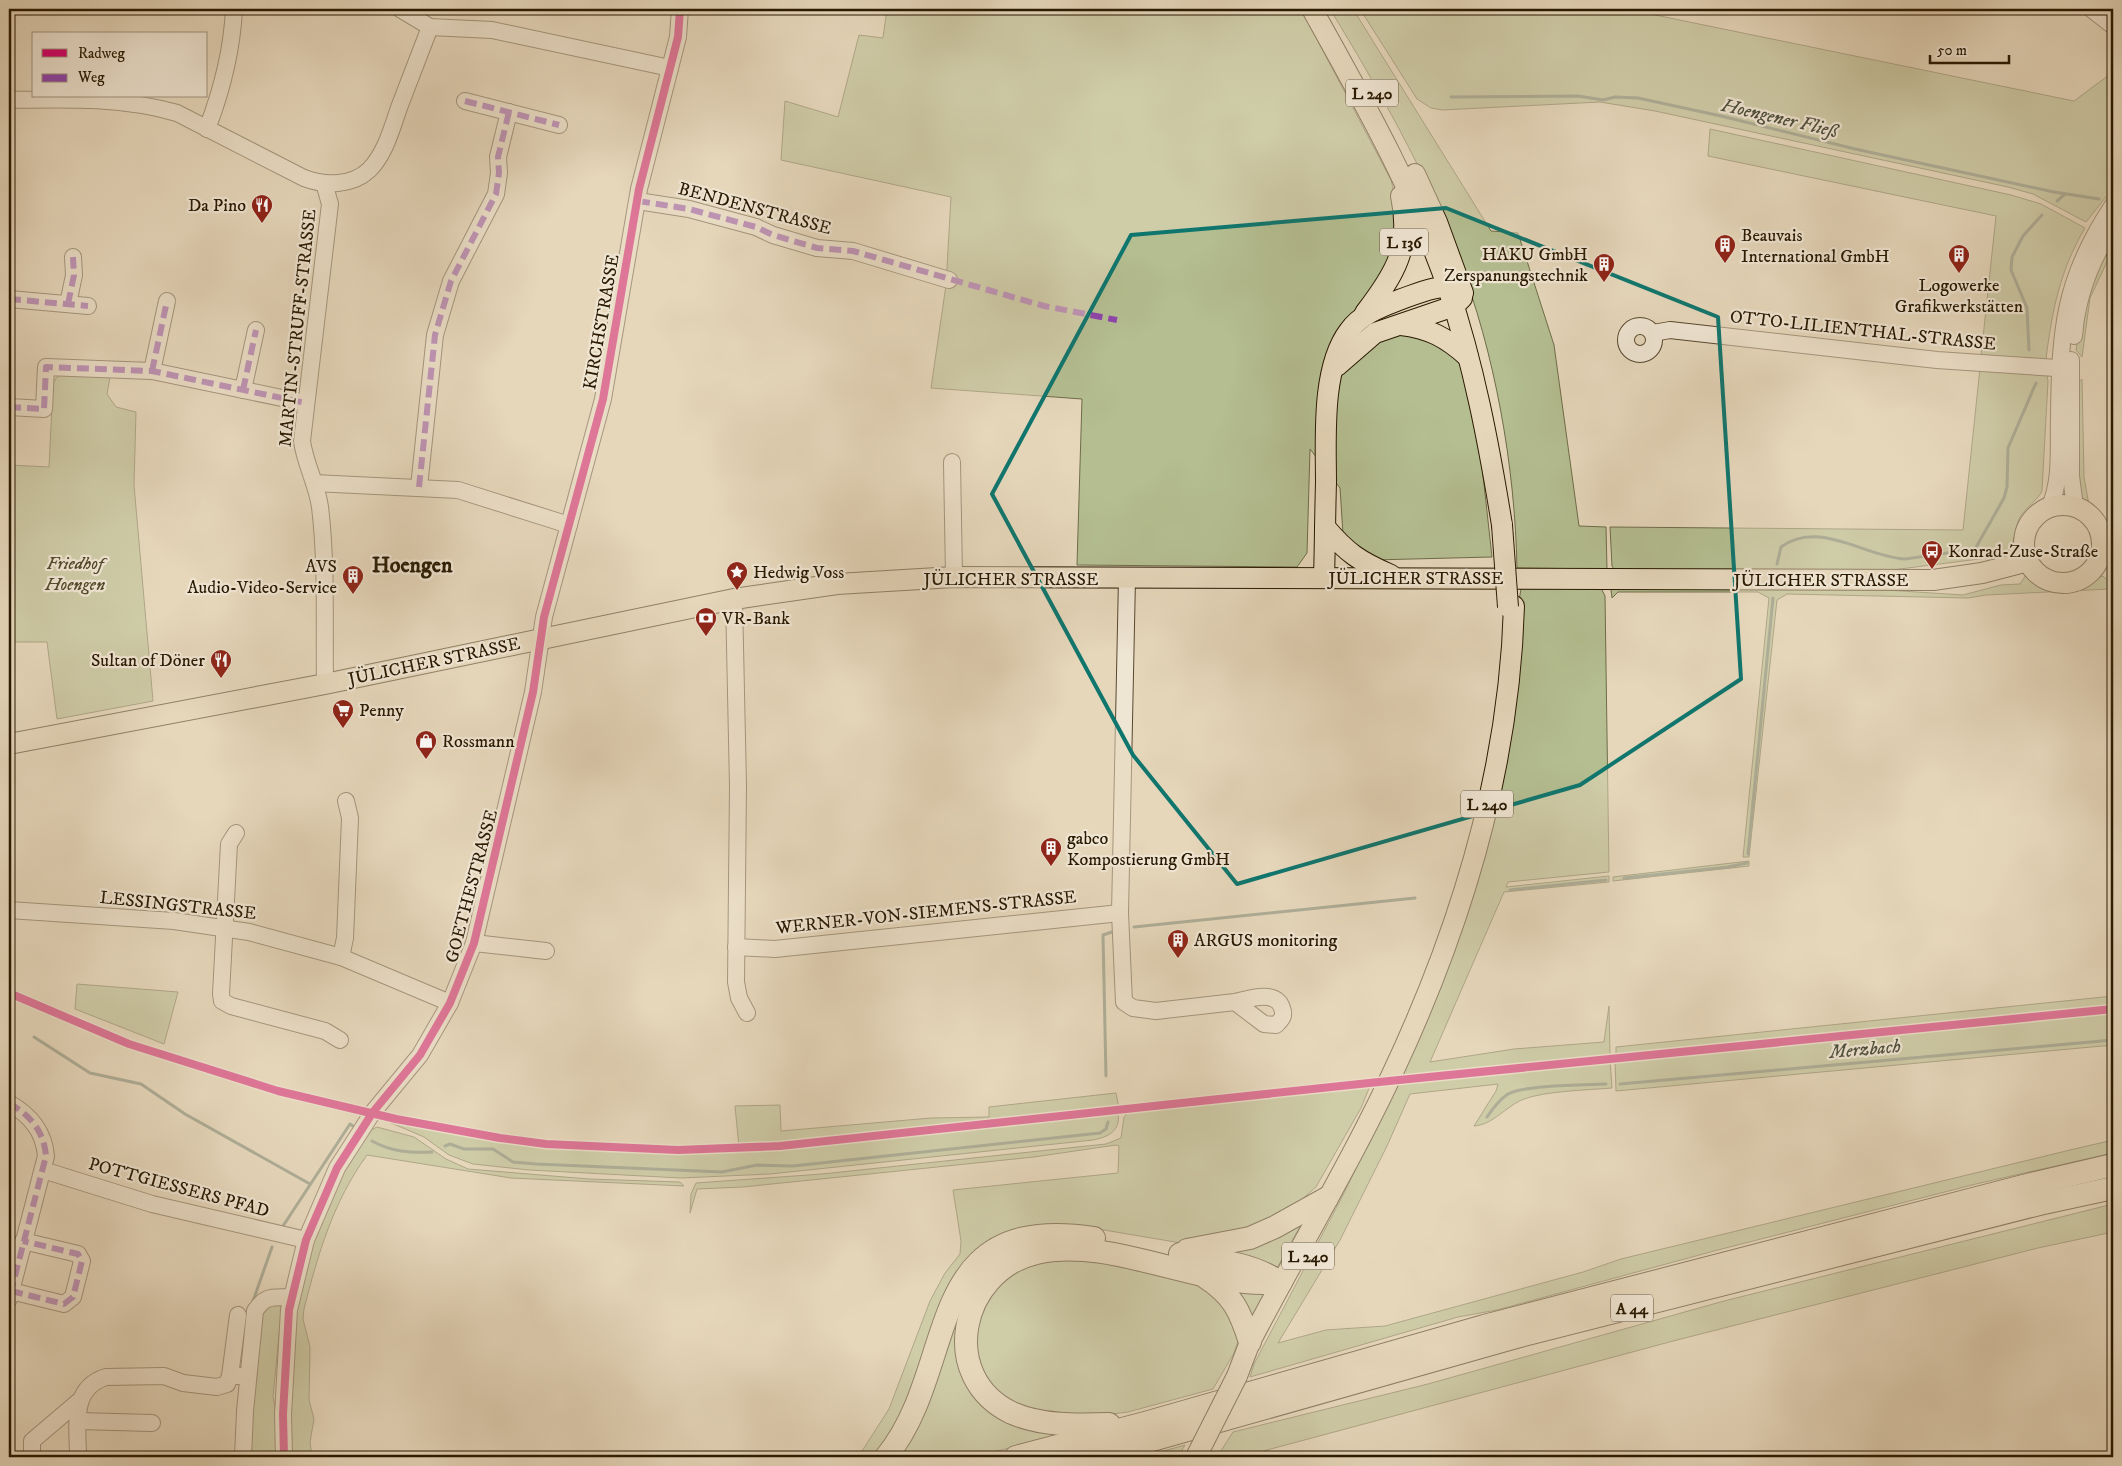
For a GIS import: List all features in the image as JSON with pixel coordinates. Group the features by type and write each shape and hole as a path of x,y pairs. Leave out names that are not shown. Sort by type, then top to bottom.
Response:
{"highway":[{"name":"A 44","path":"1016,1457 1145,1423 1484,1326 2031,1184 2113,1165"},
{"name":"A 44","path":"1092,1457 1520,1336 2039,1204 2113,1188"},
{"path":"1171,1252 1250,1238 1276,1227 1327,1198"},
{"path":"886,1457 903,1434 918,1403 936,1343 953,1298 968,1274 988,1255 1011,1242 1049,1233 1104,1239 1245,1266 1264,1272 1281,1282"},
{"path":"1145,1423 1089,1425 1047,1423 1030,1419 998,1404 986,1392 970,1366 966,1335 970,1309 985,1285 1006,1265 1020,1258 1051,1250 1092,1252 1255,1284 1281,1282"},
{"path":"1200,1273 1221,1288 1235,1304 1250,1342"}],"main road":[{"name":"L 240","path":"1312,9 1392,156 1457,294 1468,357 1507,525"},
{"name":"L 240","path":"1196,1457 1238,1376 1250,1342 1365,1128 1427,995 1462,896 1482,830 1505,722 1513,655 1507,525 1494,414 1437,222 1407,156 1325,9"},
{"name":"L 136","path":"1324,578 1326,407 1334,370 1344,338 1361,319 1390,277 1405,241 1405,214 1392,156"},
{"name":"L 136","path":"1361,319 1377,308 1433,288 1457,294"},
{"path":"1334,370 1366,339 1457,294"},
{"path":"1397,324 1436,333 1444,337 1468,357"},
{"path":"2062,505 2075,508 2087,514 2096,524 2101,536 2106,563 2077,581 2063,583 2048,581 2036,573 2028,561 2024,549 2024,536 2038,514 2062,505"},
{"path":"1325,527 1344,550 1366,564 1399,578"},
{"name":"JÜLICHER STRASSE","path":"9,744 325,684 734,599 837,584 954,577 1933,580 1972,575 2028,561"},
{"name":"L 240","path":"1238,1376 1260,1346 1346,1183 1365,1128"}],"street":[{"path":"207,128 221,92 233,31 234,9"},
{"path":"400,9 430,27 492,30 670,68"},
{"name":"KIRCHSTRASSE","path":"542,639 544,617 603,399 638,201 638,189 678,37 680,9"},
{"path":"2091,9 2113,26"},
{"path":"9,100 125,101 177,113 304,178 337,184 352,180 368,171 384,148 430,27"},
{"path":"465,101 559,125"},
{"path":"419,487 435,335 451,281 496,194 499,173 498,157 508,112"},
{"name":"MARTIN-STRUFF-STRASSE","path":"324,183 330,204 302,441 304,458 314,483 319,505 323,538 325,684"},
{"name":"BENDENSTRASSE","path":"638,201 689,209 756,227 773,235 816,248 853,252 949,280"},
{"path":"2075,508 2071,476 2065,368 2065,311 2073,281 2084,254 2113,205"},
{"path":"2050,508 2055,496 2065,368 2075,317 2083,286 2094,260 2113,226"},
{"path":"68,304 74,276 73,257"},
{"path":"9,299 88,306"},
{"path":"152,372 167,301"},
{"path":"243,390 256,330"},
{"name":"OTTO-LILIENTHAL-STRASSE","path":"1653,333 1670,330 1937,360 2065,368"},
{"path":"9,407 44,409 46,367 152,372 306,403"},
{"path":"952,462 954,577"},
{"path":"314,483 458,490 569,525"},
{"path":"1127,578 1120,913 1124,1002 1133,1008 1156,1011 1234,1002"},
{"path":"734,599 738,786 736,982 739,998 747,1013"},
{"name":"GOETHESTRASSE","path":"284,1457 284,1382 292,1297 306,1240 337,1168 373,1112 420,1054 450,1003 474,943 533,692 542,639"},
{"path":"341,957 345,938 350,818 346,801"},
{"path":"236,833 228,844 223,927 222,1001 231,1006 325,1032 340,1040"},
{"name":"LESSINGSTRASSE","path":"9,910 223,927 302,945 341,957 450,1003"},
{"name":"WERNER-VON-SIEMENS-STRASSE","path":"736,947 775,949 1120,913"},
{"path":"474,943 546,950"},
{"path":"9,1103 30,1118 39,1129 45,1142 46,1156 23,1241 10,1295 64,1304 72,1297 82,1261 78,1254 23,1241"},
{"name":"POTTGIESSERS PFAD","path":"43,1170 152,1204 306,1240"},
{"path":"243,1457 248,1376 256,1311 262,1301 267,1298 292,1297"},
{"path":"32,1457 32,1441 78,1401 88,1388 99,1379 106,1377 164,1376 182,1383 217,1387 227,1384 230,1376 238,1315"},
{"path":"230,1376 248,1376"},
{"path":"78,1401 78,1457"},
{"path":"78,1422 152,1422"}],"highlighted area":[{"path":"1446,208 1718,317 1741,679 1580,785 1237,884 1133,755 992,494 1131,235"}],"green space":[{"path":"887,9 1301,9 1391,180 1400,216 1398,250 1332,347 1362,350 1402,332 1435,339 1460,360 1477,421 1492,557 1372,560 1343,534 1340,488 1310,449 1307,553 1297,567 1077,565 1082,399 931,388 946,285 951,197 781,160 785,101 838,117 859,35 883,38"},
{"path":"1330,9 1353,9 1491,231 1518,233 1554,345 1579,526 1606,527 1607,569 1517,568 1512,490 1501,410 1483,332 1471,294 1445,225 1416,161 1383,99"},
{"path":"1360,9 1626,9 2074,101 2113,72 2113,188 2086,222 2033,194 2008,187 1655,111 1600,102 1442,110 1431,108 1417,99"},
{"path":"1710,129 2011,195 2041,204 2085,228 2069,259 2058,291 2046,359 1981,356 1996,216 1708,156"},
{"path":"2113,238 2113,249 2090,298 2082,357 2076,350 2084,300"},
{"path":"1980,368 2042,374 2047,376 2048,381 2042,491 2020,517 2011,547 2004,554 1995,557 1868,573 1615,571 1612,566 1610,527 1963,530"},
{"name":"Friedhof Hoengen","path":"62,374 110,377 107,394 116,407 136,412 134,485 153,701 57,719 47,642 9,642 9,465 49,467 53,384 56,378"},
{"path":"2082,379 2084,477 2089,505 2113,529 2113,551 2107,541 2102,522 2086,508 2076,490 2076,385"},
{"path":"2026,575 2058,588 2072,587 2103,576 2110,583 2110,589 1986,595 1968,598 1787,594 1777,600 1749,857 1743,857 1769,598 1758,592 1618,592 1612,598 1611,590 1614,588 1855,588 1963,595 2001,585 2020,584"},
{"path":"1601,588 1605,596 1609,872 1508,882 1506,887 1609,876 1609,882 1504,892 1430,1062 1514,1049 1604,1042 1609,1006 1610,1055 1400,1077 1465,911 1521,589"},
{"path":"1749,861 1749,866 1613,881 1613,877"},
{"path":"77,984 178,992 164,1044 75,1009"},
{"path":"2113,996 2113,1006 1616,1055 1616,1047"},
{"path":"2113,1011 2113,1045 1616,1091 1615,1060"},
{"path":"1610,1060 1612,1088 1567,1091 1533,1096 1517,1102 1481,1125 1474,1126 1496,1091 1498,1084 1410,1094 1387,1146 1340,1240 1278,1343 1326,1330 1385,1326 1583,1272 1621,1259 2113,1140 2113,1153 1976,1184 1714,1251 1497,1310 1458,1317 1250,1377 1254,1364 1342,1197 1398,1083"},
{"path":"1370,1086 1361,1108 1316,1187 1282,1217 1187,1244 1080,1226 1052,1224 1033,1227 965,1262 947,1289 936,1315 913,1391 876,1457 854,1457 862,1451 889,1409 930,1301 945,1273 960,1254 961,1241 953,1190 1118,1173 1119,1146 1034,1157 743,1187 697,1189 690,1213 691,1194 696,1183 822,1174 1106,1144 1121,1138 1124,1117 1129,1112"},
{"path":"1116,1093 1119,1108 739,1147 735,1106 780,1105 781,1131 931,1118 989,1117 989,1107"},
{"path":"1118,1113 1115,1129 1104,1137 1093,1140 770,1174 681,1178 529,1170 473,1164 449,1155 424,1137 389,1122 398,1121 523,1143 572,1148 686,1151 786,1147"},
{"path":"377,1127 414,1137 446,1159 468,1169 589,1179 680,1182 684,1186 511,1178 367,1155 345,1191 328,1229 304,1309 303,1319 310,1347 309,1400 314,1419 310,1442 312,1457 292,1457 291,1380 298,1303 306,1265 317,1228 332,1192 362,1140 368,1132"},
{"path":"2113,1204 2113,1232 2038,1248 1677,1340 1241,1457 1217,1457 1233,1432 1428,1384 1724,1301"},
{"path":"1304,1219 1277,1268 1216,1256 1254,1246"},
{"path":"1072,1239 1257,1273 1255,1278 1074,1245 1033,1247 1010,1255 986,1272 970,1294 962,1319 961,1346 968,1371 981,1394 1001,1413 1028,1426 1050,1430 1073,1431 975,1457 895,1457 912,1430 957,1299 975,1272 1000,1251 1034,1240"},
{"path":"1089,1258 1201,1284 1225,1303 1238,1341 1234,1353 1213,1389 1128,1412 1072,1419 1011,1405 975,1366 977,1307 1022,1264"},
{"path":"1225,1285 1266,1290 1249,1321"},
{"path":"276,1303 281,1307 281,1314 273,1397 278,1420 276,1457 247,1457 255,1360 264,1306"},
{"path":"1185,1445 1178,1457 1142,1457"}],"waterway":[{"name":"Hoengener Fließ","path":"1451,97 1578,96 1603,100 1615,97 1638,98 1855,149 2054,192 2099,199"},
{"path":"2057,201 2065,194"},
{"path":"2029,350 2027,308 2011,270 2012,257 2023,236 2042,215"},
{"path":"1777,564 1781,547 1796,539 1811,537 1826,538 1890,557 1905,559 1975,549 2004,498 2007,487 2008,448 2036,383"},
{"path":"1748,854 1773,598"},
{"path":"1624,878 1728,867 1747,863"},
{"path":"1510,890 1606,880"},
{"path":"1134,927 1415,898"},
{"path":"1106,1076 1103,935 1112,932"},
{"path":"34,1037 90,1073 141,1084 185,1114 310,1184"},
{"name":"Merzbach","path":"1620,1084 2113,1040"},
{"name":"Merzbach","path":"1487,1117 1502,1099 1516,1091 1555,1086 1606,1084"},
{"path":"445,1146 450,1144 464,1149 493,1149 513,1162 722,1172 757,1165 793,1166 1100,1133 1106,1129 1108,1122"},
{"path":"283,1226 350,1124 353,1126"},
{"path":"372,1141 387,1148 401,1151 432,1152"},
{"path":"252,1304 272,1247"}],"marked path":[{"path":"465,101 559,125"},
{"path":"419,487 435,335 451,281 496,194 499,173 498,157 509,112"},
{"path":"638,201 689,209 756,227 773,235 817,248 853,251 1044,306 1117,320"},
{"path":"68,304 74,275 73,257"},
{"path":"9,299 88,306"},
{"path":"152,371 167,301"},
{"path":"243,390 256,330"},
{"path":"9,407 44,409 46,367 152,371 306,403"},
{"path":"9,1103 35,1125 45,1147 46,1156 9,1299"},
{"path":"11,1291 64,1304 73,1297 82,1261 78,1254 23,1241"}],"cycle path":[{"path":"284,1457 283,1414 289,1310 306,1240 337,1168 373,1112 420,1055 450,1003 474,943 533,692 544,617 603,399 639,189 678,37 680,9"},
{"path":"9,993 129,1044 278,1091 396,1119 500,1138 546,1144 678,1150 780,1146 1369,1083 2113,1009"}],"place":[{"name":"Da Pino","path":"262,224"},
{"name":"Beauvais International GmbH","path":"1725,264"},
{"name":"Logowerke Grafikwerkstätten","path":"1959,274"},
{"name":"HAKU GmbH Zerspanungstechnik","path":"1604,283"},
{"name":"Konrad-Zuse-Straße","path":"1932,570"},
{"name":"Hedwig Voss","path":"737,591"},
{"name":"AVS Audio-Video-Service","path":"353,595"},
{"name":"VR-Bank","path":"706,637"},
{"name":"Sultan of Döner","path":"221,679"},
{"name":"Penny","path":"343,729"},
{"name":"Rossmann","path":"426,760"},
{"name":"gabco Kompostierung GmbH","path":"1051,867"},
{"name":"ARGUS monitoring","path":"1178,959"}],"district":[{"name":"Hoengen","path":"412,564"}]}
